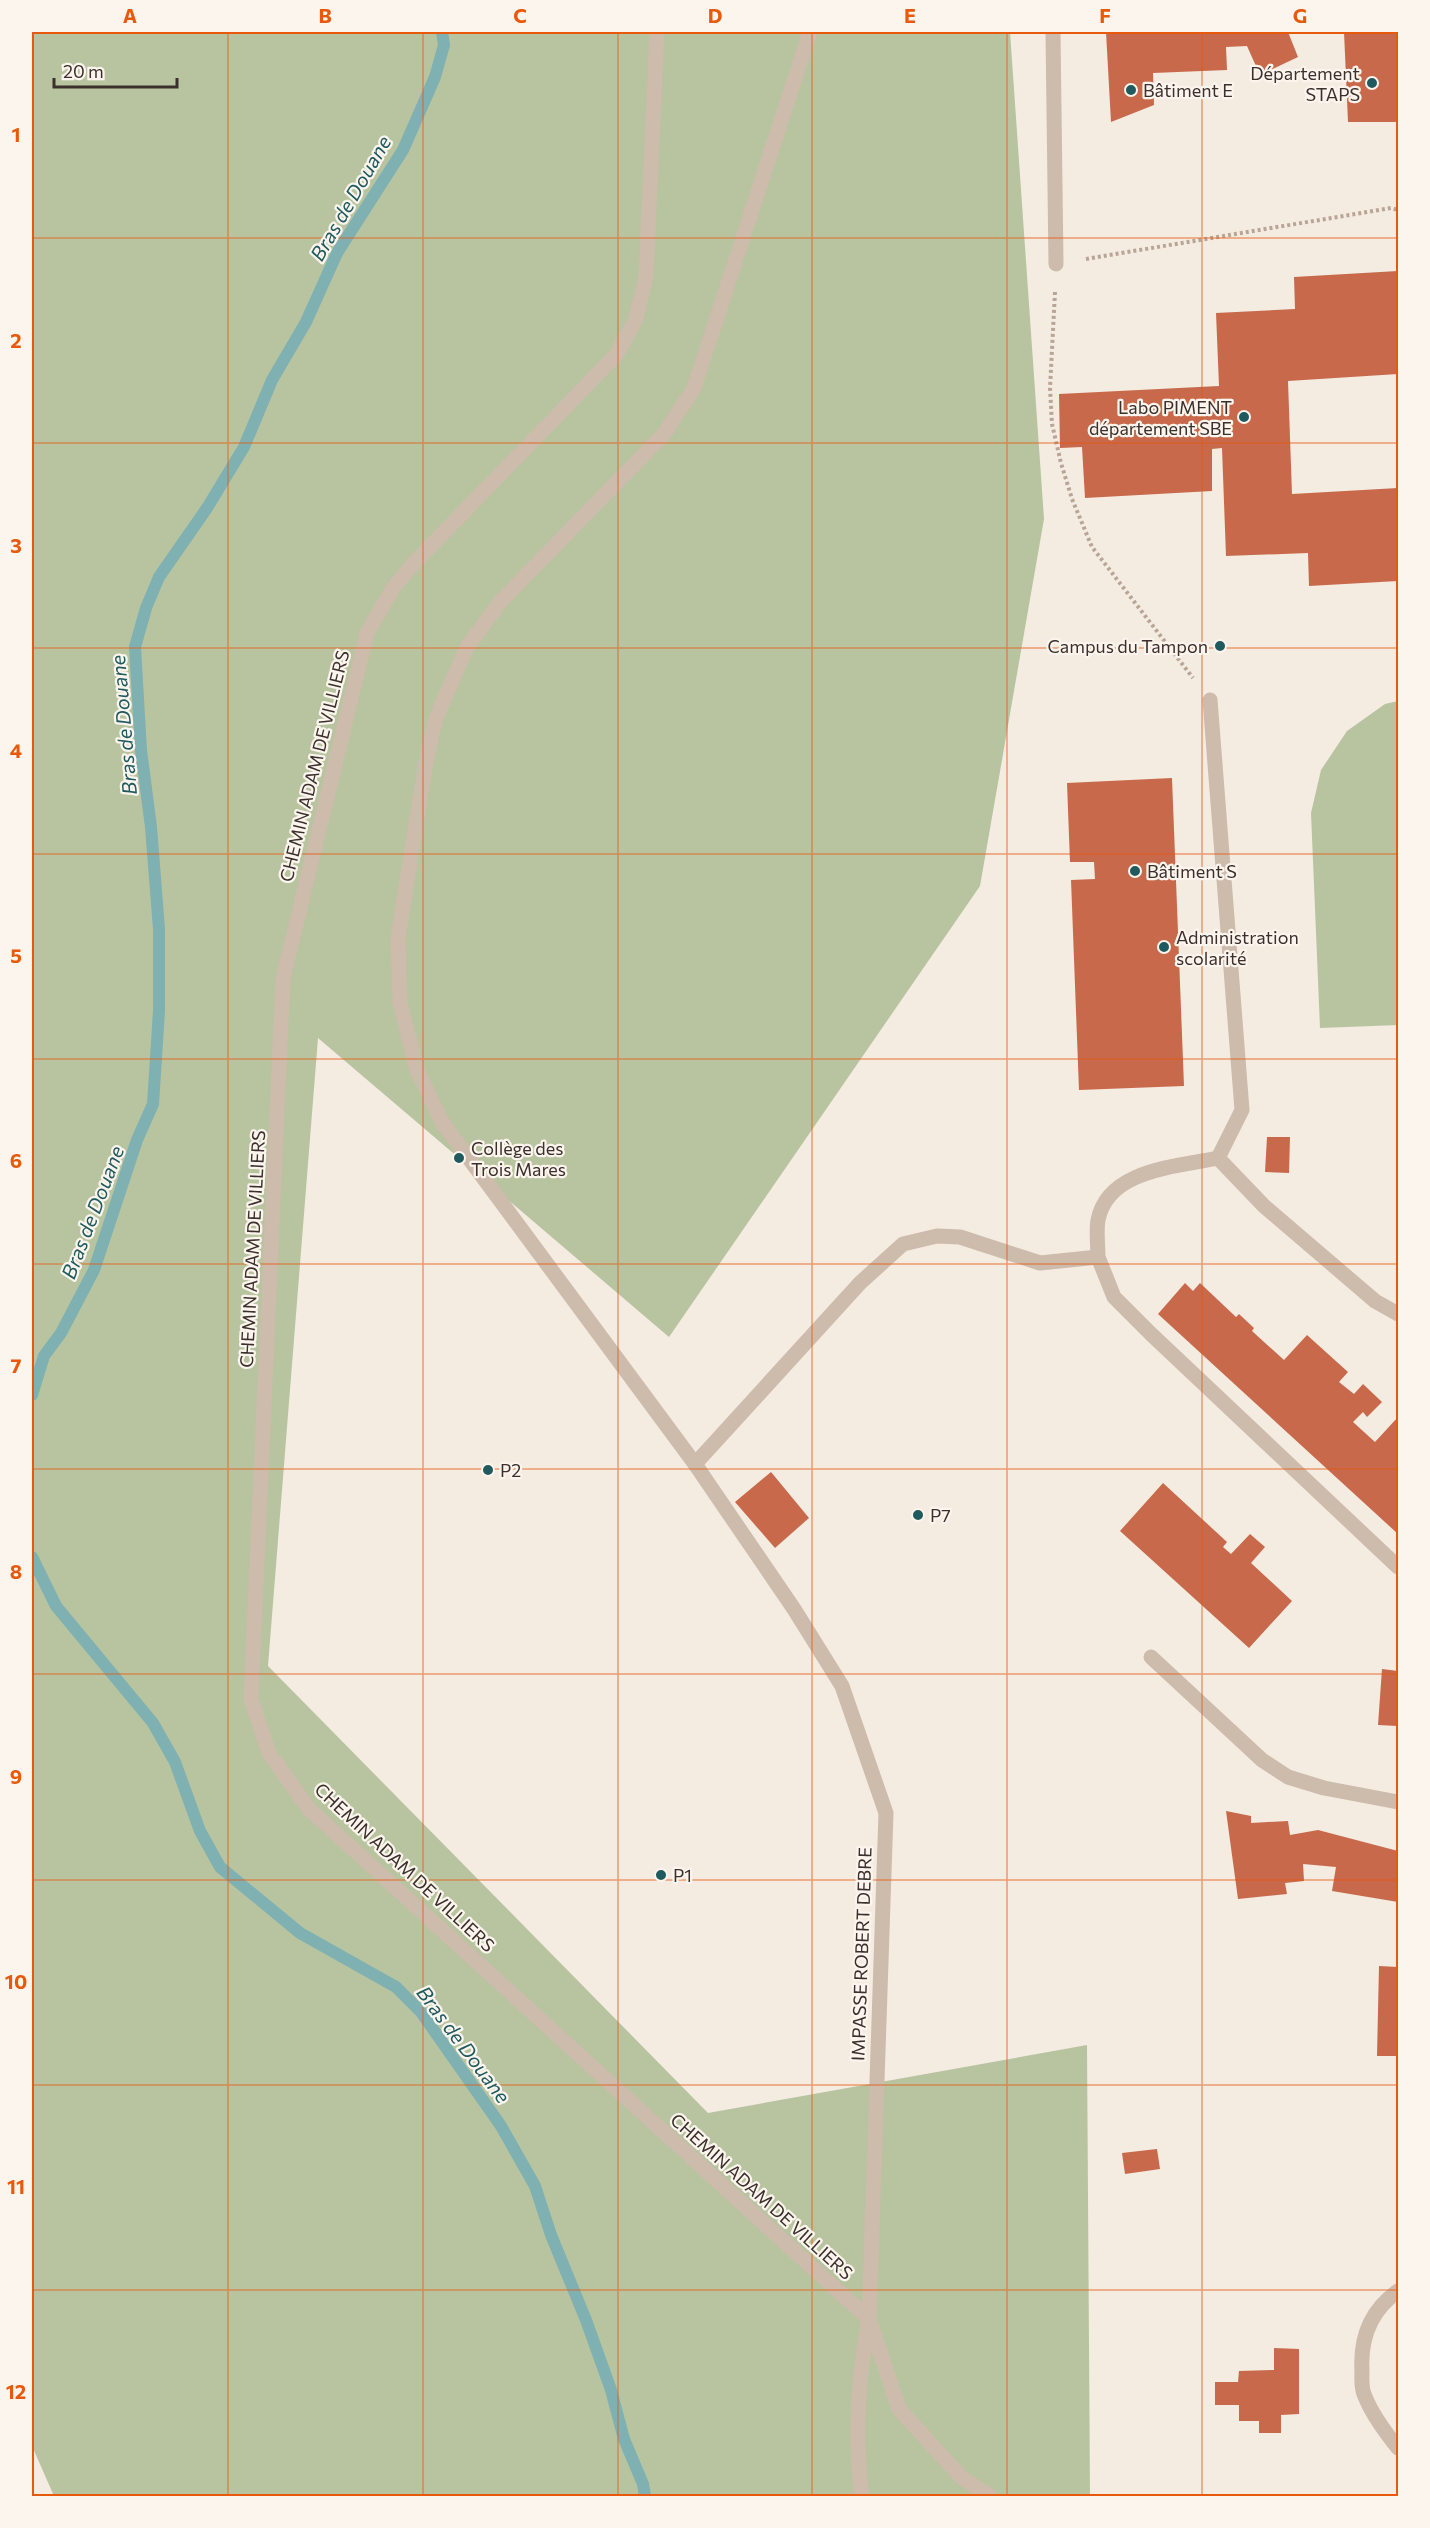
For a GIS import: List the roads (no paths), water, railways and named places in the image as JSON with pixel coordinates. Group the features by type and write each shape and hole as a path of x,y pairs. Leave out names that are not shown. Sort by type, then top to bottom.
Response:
{"street":[{"name":"CHEMIN ADAM DE VILLIERS","path":"657,32 646,277 635,321 616,355 414,563 393,588 367,633 361,656 283,978 251,1699 269,1753 309,1809 869,2319"},
{"name":"IMPASSE ROBERT DEBRE","path":"810,32 694,388 663,434 501,601 467,647 436,718 427,756 398,937 400,1003 417,1070 442,1122 695,1464 794,1609 842,1686 886,1813 869,2319 861,2362 858,2417 859,2474 862,2496"},
{"path":"1053,32 1056,264"},
{"path":"1210,700 1242,1110 1218,1158 1131,1179 1110,1192 1098,1220 1098,1257 1114,1297 1150,1335 1398,1567"},
{"path":"1218,1158 1264,1206 1375,1301 1398,1314"},
{"path":"695,1464 860,1283 903,1245 937,1236 960,1237 1040,1263 1098,1257"},
{"path":"1151,1658 1262,1760 1288,1777 1324,1788 1398,1802"},
{"path":"1398,2291 1374,2315 1366,2330 1361,2361 1363,2392 1384,2430 1398,2448"},
{"path":"869,2319 899,2409 962,2478 990,2496"}],"waterway":[{"name":"Bras de Douane","path":"32,1395 44,1356 61,1333 94,1270 137,1140 153,1104 159,1011 159,929 151,827 141,750 135,647 146,608 159,577 207,508 244,447 272,380 306,322 337,253 403,150 435,77 444,45 442,32"},
{"name":"Bras de Douane","path":"32,1557 56,1606 153,1723 175,1762 200,1831 220,1867 300,1933 396,1987 421,2012 501,2126 535,2186 551,2235 586,2320 611,2390 624,2439 643,2484 645,2496"}],"place":[{"name":"Département STAPS","path":"1372,83"},
{"name":"Bâtiment E","path":"1131,90"},
{"name":"Labo PIMENT département SBE","path":"1244,417"},
{"name":"Campus du Tampon","path":"1220,646"},
{"name":"Bâtiment S","path":"1135,871"},
{"name":"Administration scolarité","path":"1164,947"},
{"name":"Collège des Trois Mares","path":"459,1158"},
{"name":"P2","path":"488,1470"},
{"name":"P7","path":"918,1515"},
{"name":"P1","path":"661,1875"}]}
